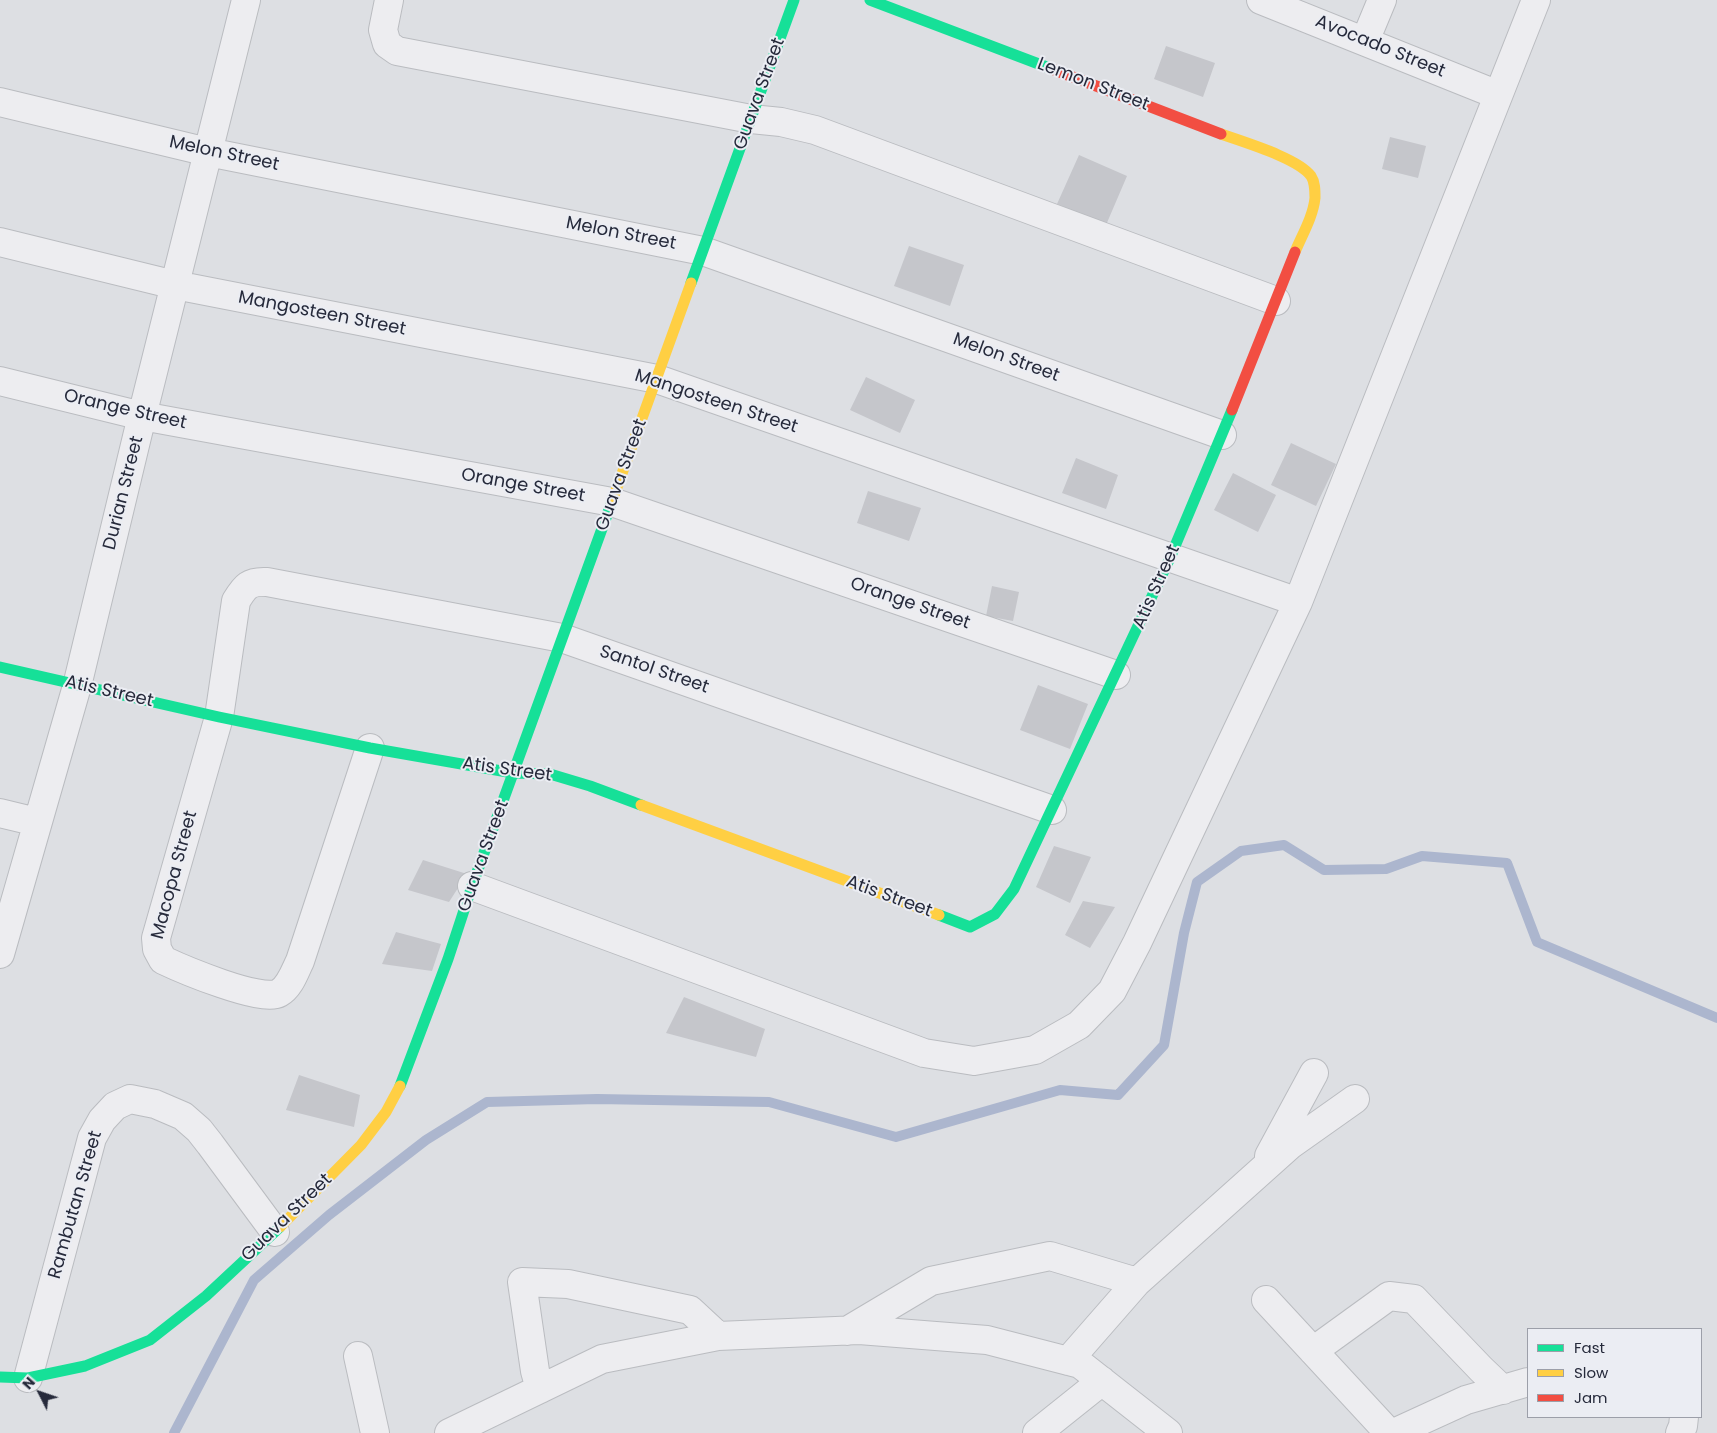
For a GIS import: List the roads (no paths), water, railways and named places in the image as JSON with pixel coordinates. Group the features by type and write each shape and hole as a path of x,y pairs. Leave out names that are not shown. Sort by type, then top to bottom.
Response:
{"street":[{"name":"Durian Street","path":"0,954 77,686 246,0"},
{"path":"389,0 383,30 387,44 397,51 751,120 781,122 815,130 1276,301"},
{"name":"Guava Street","path":"0,1377 28,1378 85,1366 150,1340 206,1296 275,1232 361,1145 386,1112 403,1081 448,959 472,886 794,0"},
{"name":"Lemon Street","path":"870,0 1285,158 1302,167 1312,176"},
{"name":"Avocado Street","path":"1261,0 1498,95"},
{"path":"1366,41 1382,0"},
{"path":"472,886 924,1053 974,1061 1035,1050 1079,1025 1112,991 1298,602 1536,0"},
{"name":"Melon Street","path":"0,102 208,152 703,251 1222,435"},
{"name":"Atis Street","path":"0,667 77,686 370,748 514,773 550,774 590,786 970,927 995,914 1014,889 1170,558 1222,435 1313,208 1316,191 1312,176"},
{"name":"Mangosteen Street","path":"0,242 175,285 657,379 1298,602"},
{"name":"Orange Street","path":"2,389 612,502 1116,675"},
{"name":"Santol Street","path":"244,588 255,582 267,582 562,638 1052,810"},
{"name":"Macopa Street","path":"244,588 236,601 233,616 219,716 158,926 157,949 163,960 249,992 265,996 280,993 291,980 300,961 370,748"},
{"path":"0,813 37,822"},
{"path":"1262,1170 1314,1073"},
{"name":"Rambutan Street","path":"28,1378 92,1138 102,1120 115,1106 130,1099 155,1104 183,1116 199,1130 275,1232"},
{"path":"1068,1361 1137,1282 1290,1145 1355,1099"},
{"path":"847,1331 931,1281 1050,1256 1137,1282"},
{"path":"540,1389 535,1371 522,1282 568,1284 690,1310 718,1336"},
{"path":"1313,1351 1389,1296 1414,1299 1481,1369 1516,1386"},
{"path":"1266,1300 1389,1433"},
{"path":"449,1433 602,1359 718,1336 859,1330 987,1340 1080,1364 1168,1433"},
{"path":"358,1356 375,1433"},
{"path":"1037,1433 1102,1381"},
{"path":"1394,1433 1466,1400 1516,1386"},
{"path":"1680,1433 1684,1418"}],"waterway":[{"path":"174,1433 254,1280 329,1215 426,1140 487,1102 597,1099 769,1102 896,1137 1060,1090 1118,1095 1164,1045 1184,933 1197,882 1241,851 1284,845 1324,870 1386,869 1422,856 1507,863 1537,942 1717,1018"}]}
